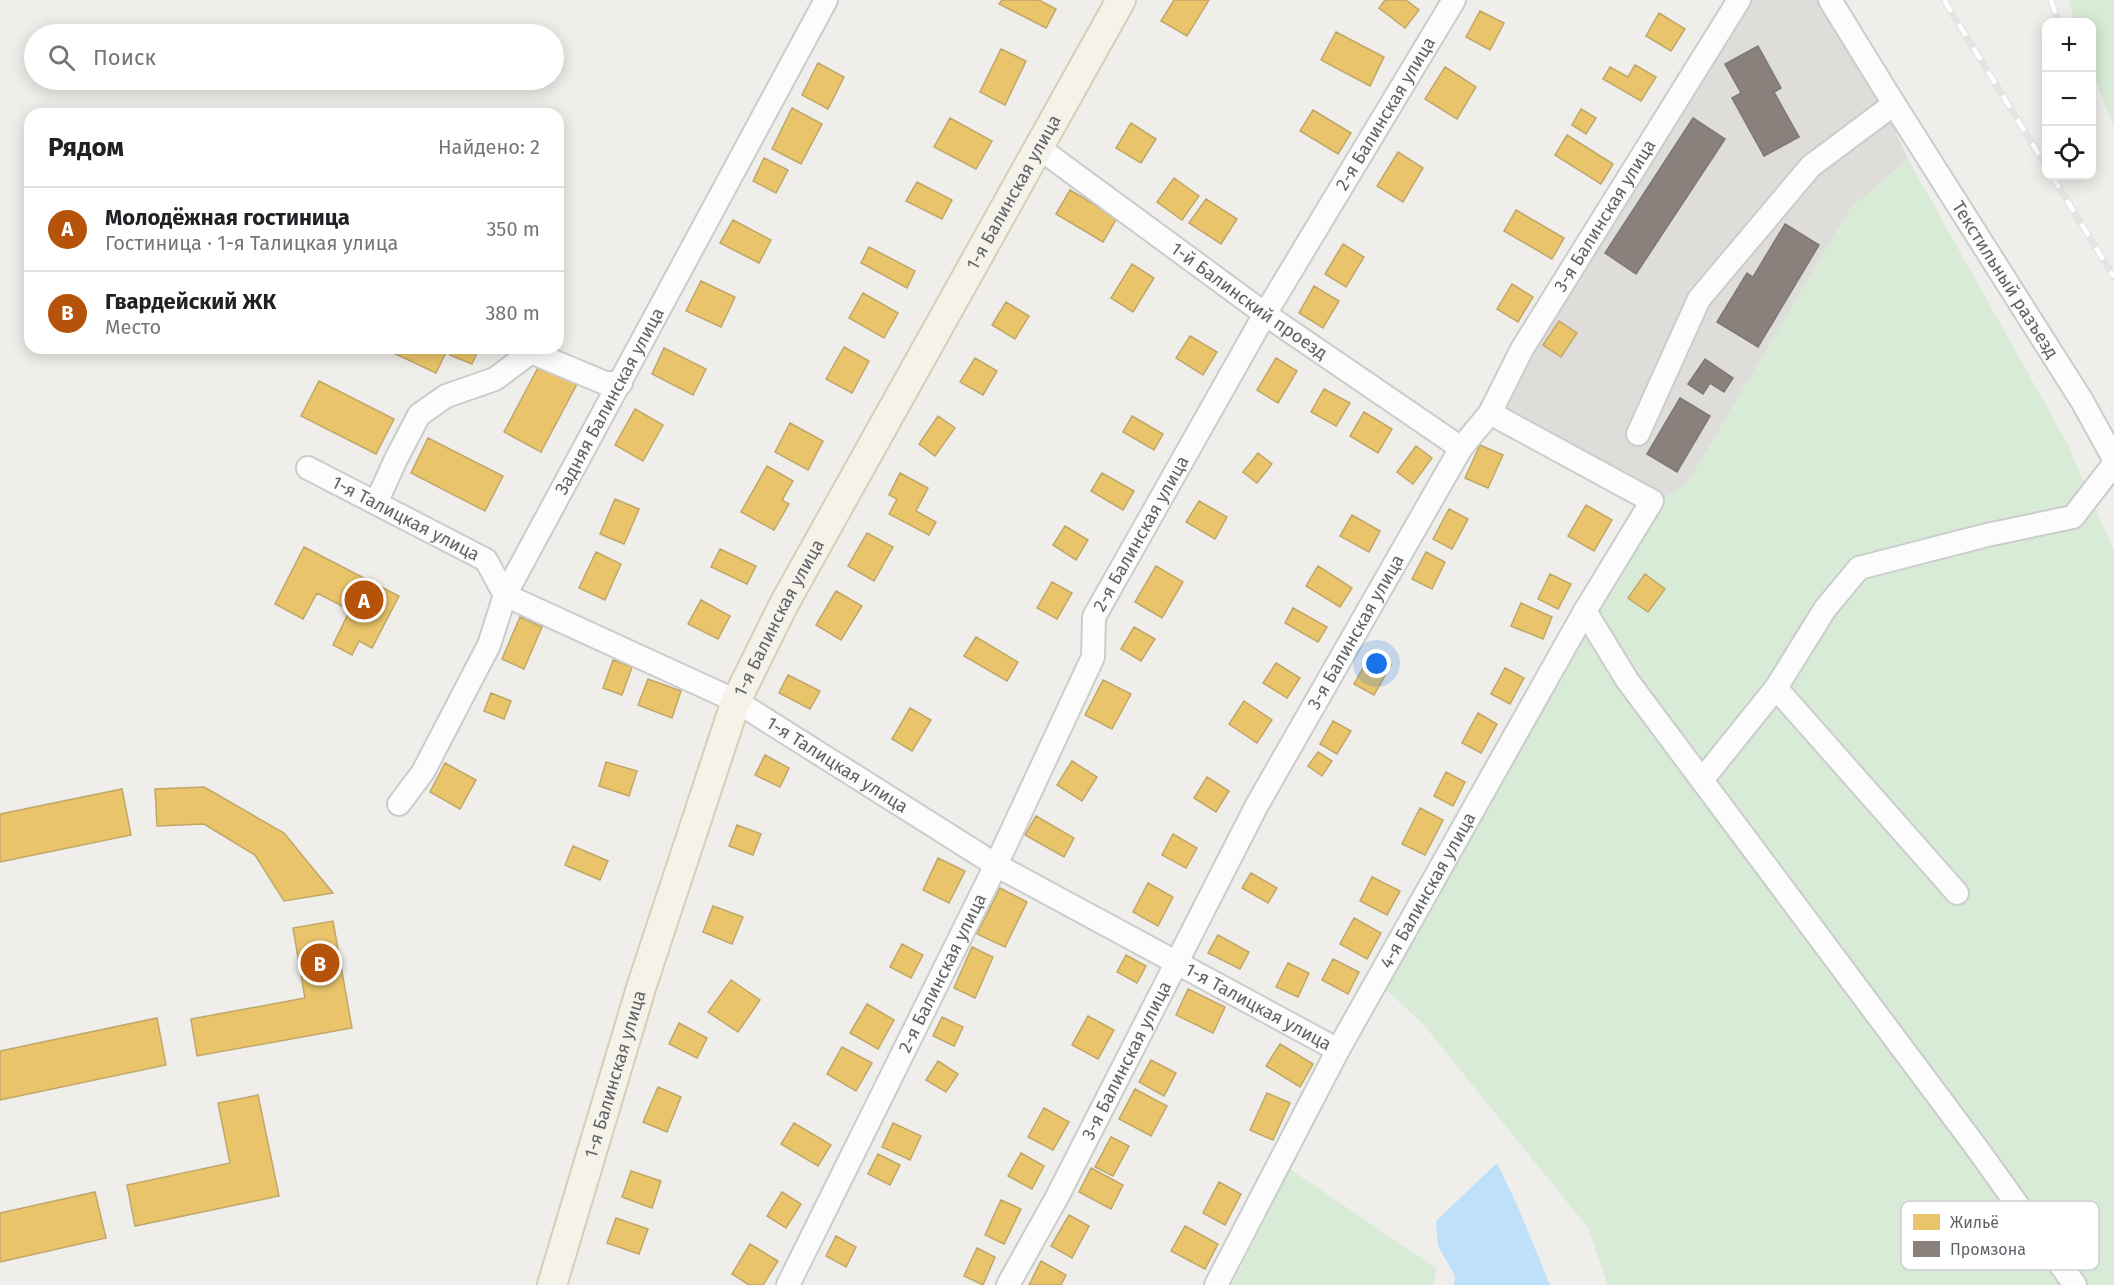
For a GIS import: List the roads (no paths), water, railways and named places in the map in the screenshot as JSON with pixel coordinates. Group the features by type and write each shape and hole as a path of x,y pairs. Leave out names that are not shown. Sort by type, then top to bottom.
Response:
{"main road":[{"name":"1-я Балинская улица","path":"552,1285 640,988 736,701 784,603 1121,0"}],"street":[{"name":"Задняя Балинская улица","path":"399,804 423,771 489,645 505,595 826,0"},
{"name":"2-я Балинская улица","path":"788,1285 996,865 1093,657 1094,617 1265,314 1454,0"},
{"name":"3-я Балинская улица","path":"1008,1285 1057,1197 1257,805 1461,448 1490,413 1522,349 1739,0"},
{"name":"Текстильный разъезд","path":"1830,0 2076,391 2114,459"},
{"path":"1638,434 1699,299 1811,166 1894,104"},
{"name":"1-й Балинский проезд","path":"1039,148 1265,314 1461,448"},
{"path":"376,503 419,415 446,396 495,379 528,354"},
{"path":"536,354 605,383 621,383"},
{"name":"4-я Балинская улица","path":"1216,1285 1338,1050 1585,611 1652,501 1490,413"},
{"path":"1702,780 1776,688 1825,609 1858,568 1987,535 2073,518 2114,465"},
{"name":"1-я Талицкая улица","path":"308,468 486,560 505,595 736,701 996,865 1338,1050"},
{"path":"1585,611 1627,680 2015,1201"},
{"path":"1776,688 1957,892"},
{"path":"2064,1270 2075,1285"}],"water":[{"path":"1497,1163 1550,1285 1454,1285 1455,1276 1438,1246 1436,1221"}],"railway":[{"path":"1944,0 2042,159"},
{"path":"2051,0 2057,18"},
{"path":"2054,180 2114,277"}],"place":[{"name":"Молодёжная гостиница","path":"364,600"},
{"name":"Гвардейский ЖК","path":"320,963"}]}
